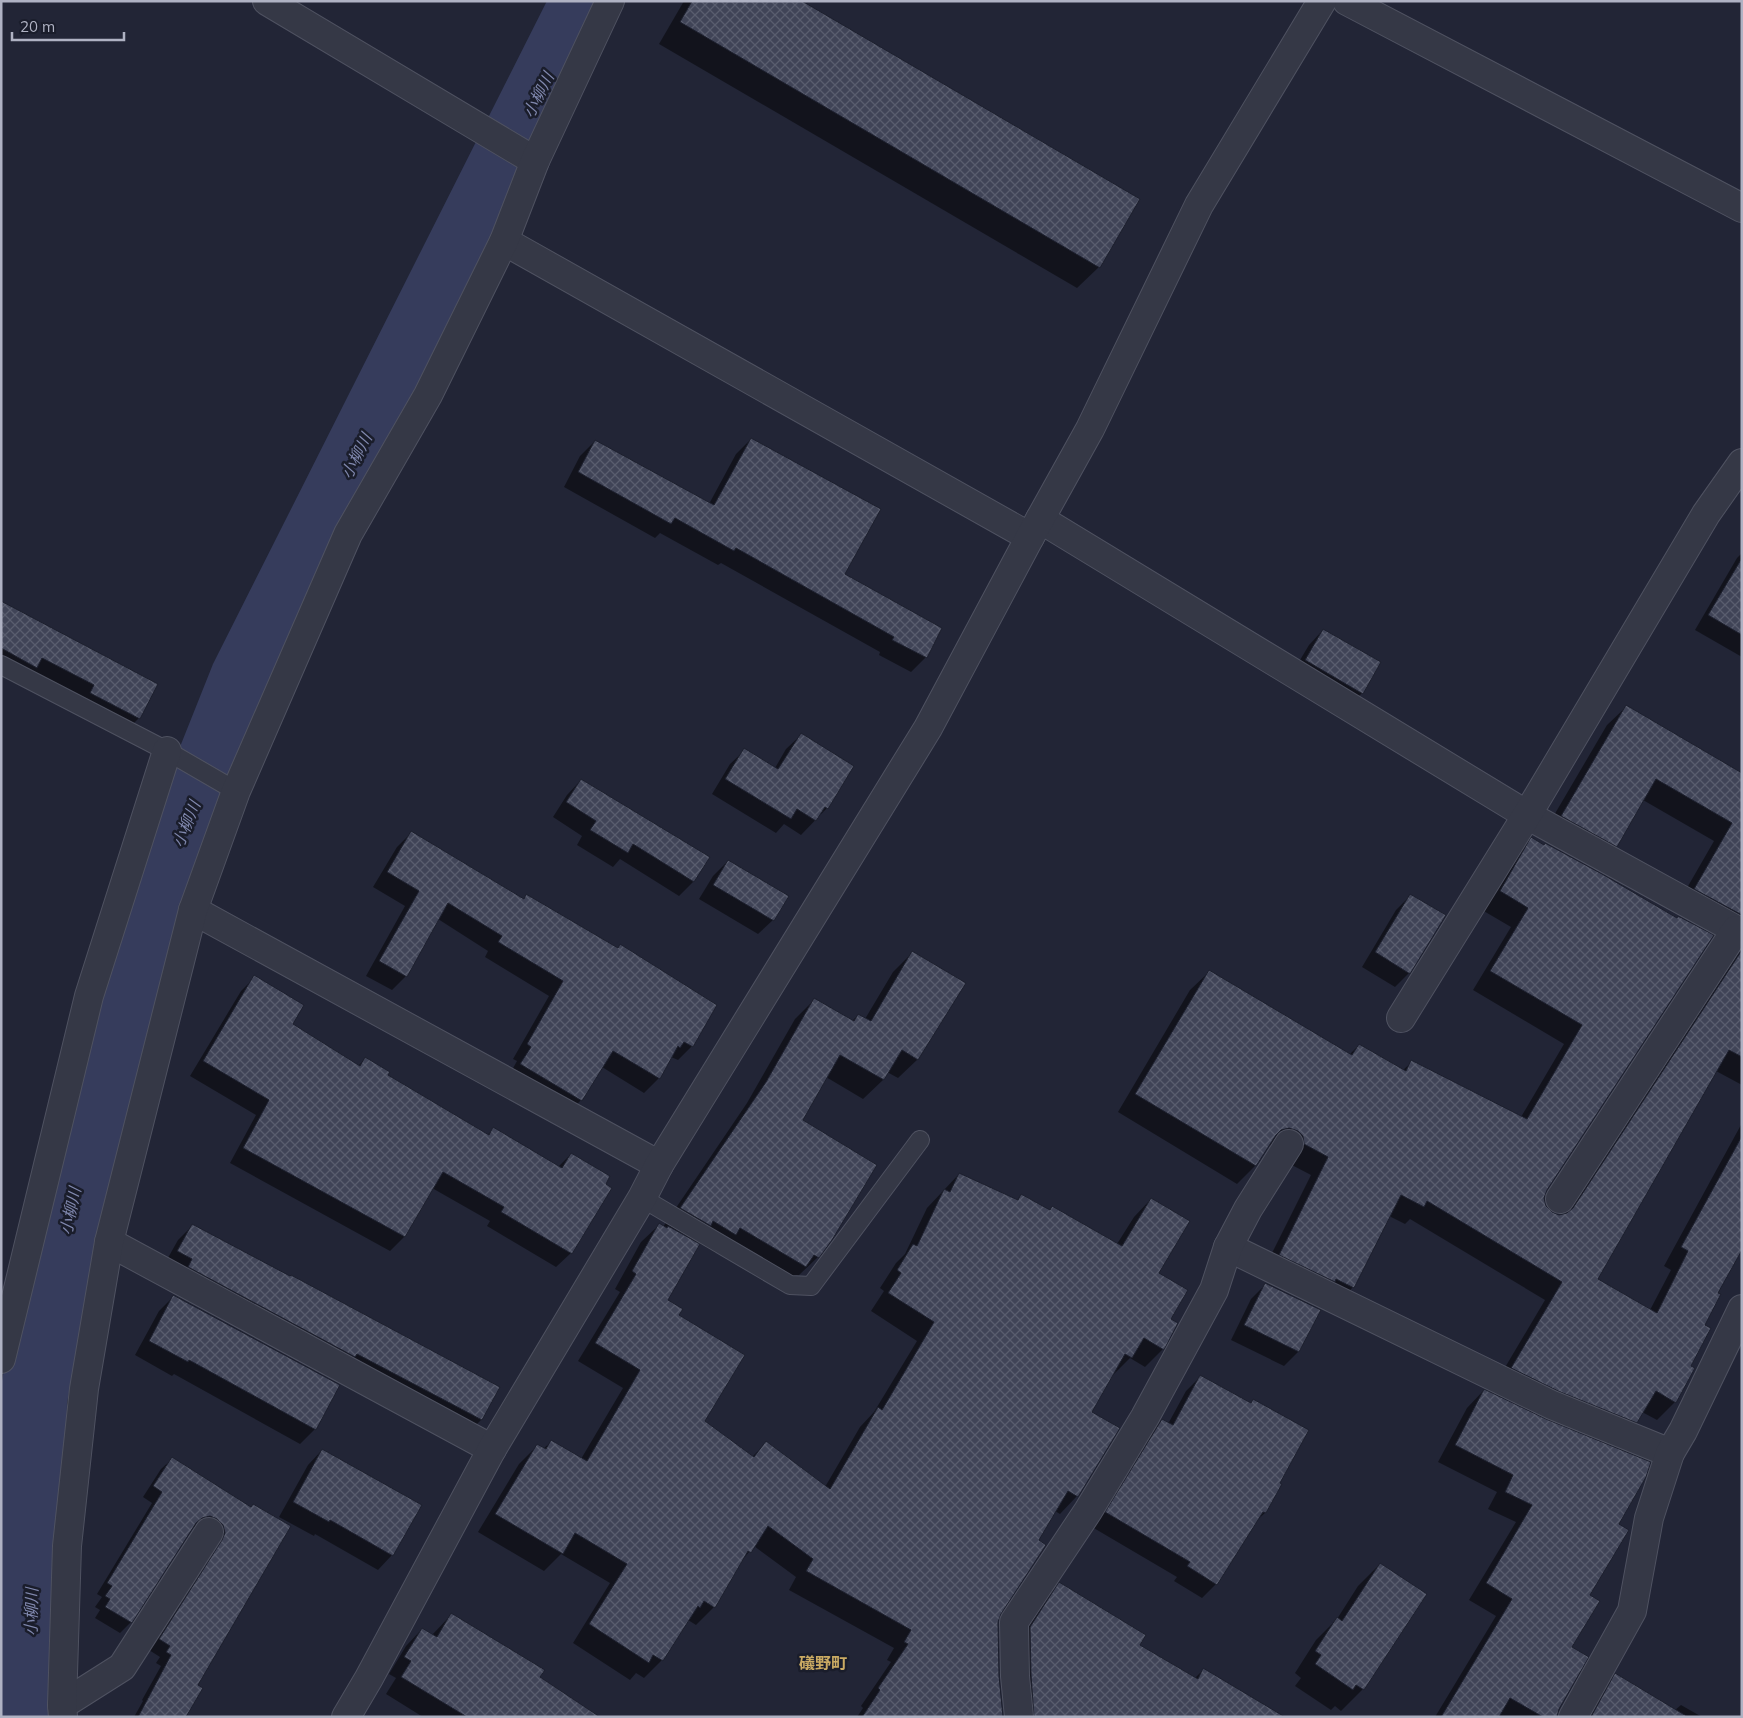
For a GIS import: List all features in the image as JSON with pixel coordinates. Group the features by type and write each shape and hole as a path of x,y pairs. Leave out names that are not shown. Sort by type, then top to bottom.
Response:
{"street":[{"path":"266,1 535,161"},
{"path":"62,1711 68,1536 84,1389 109,1242 194,910 236,791 348,534 428,395 504,241 535,161 610,1"},
{"path":"346,1717 369,1678 492,1449 642,1198 659,1165 928,728 1090,429 1199,205 1322,1"},
{"path":"1347,1 1742,208"},
{"path":"504,241 1035,528 1526,815 1739,931 1560,1199"},
{"path":"1401,1018 1526,815 1706,514 1742,464"},
{"path":"1,1359 89,996 167,751"},
{"path":"194,910 659,1165"},
{"path":"1019,1717 1015,1676 1014,1622 1088,1511 1144,1417 1214,1290 1228,1247 1248,1209 1289,1144"},
{"path":"109,1242 492,1449"},
{"path":"1228,1247 1552,1405 1670,1453"},
{"path":"1573,1717 1632,1611 1649,1518 1670,1453 1732,1357 1742,1309"},
{"path":"62,1711 122,1667 209,1532"}],"lane":[{"path":"1,665 167,751 236,791"},
{"path":"642,1198 790,1285 811,1286 920,1140"}],"building":[{"path":"692,1 802,1 1140,199 1100,268 680,22"},
{"path":"751,438 881,509 845,574 942,628 927,658 892,640 894,637 736,548 734,551 675,518 671,524 578,472 595,440 714,505"},
{"path":"1742,558 1742,635 1708,615"},
{"path":"1,601 158,684 140,719 90,693 94,685 42,658 37,668 1,648"},
{"path":"1323,629 1381,662 1363,694 1305,660"},
{"path":"1626,705 1742,773 1742,915 1694,889 1732,823 1656,779 1617,847 1561,816"},
{"path":"801,733 854,766 828,809 825,807 816,821 797,809 791,819 725,779 744,748 778,769"},
{"path":"581,779 710,857 694,882 633,844 628,853 590,830 596,821 566,802"},
{"path":"411,831 524,899 526,894 618,948 620,944 717,1005 693,1047 684,1042 680,1048 678,1046 660,1079 613,1051 582,1101 520,1064 531,1047 527,1044 563,981 498,942 502,936 448,903 407,977 379,961 419,891 387,872"},
{"path":"1531,837 1602,874 1677,918 1678,916 1714,935 1547,1190 1544,1198 1546,1206 1552,1212 1559,1215 1567,1213 1573,1208 1742,950 1742,1057 1729,1050 1598,1279 1657,1313 1688,1251 1681,1247 1742,1136 1742,1250 1718,1293 1721,1294 1705,1325 1711,1328 1691,1366 1695,1368 1676,1403 1656,1391 1637,1423 1558,1391 1511,1368 1562,1282 1427,1201 1424,1207 1401,1195 1354,1288 1336,1279 1335,1282 1279,1255 1328,1157 1304,1144 1303,1136 1298,1131 1289,1128 1281,1130 1276,1135 1256,1166 1135,1094 1209,970 1352,1055 1359,1044 1406,1071 1411,1060 1527,1119 1582,1025 1490,971 1528,908 1500,891"},
{"path":"728,860 789,896 774,921 713,885"},
{"path":"1410,894 1446,915 1410,974 1375,952"},
{"path":"912,951 966,983 918,1060 902,1050 884,1080 840,1055 803,1120 877,1165 832,1240 819,1258 814,1255 806,1267 740,1228 736,1235 713,1221 711,1226 680,1208 766,1082 814,998 854,1021 858,1014 871,1021"},
{"path":"254,975 304,1005 293,1024 360,1066 365,1057 390,1072 388,1075 489,1135 493,1127 562,1168 571,1153 610,1176 606,1184 612,1188 572,1254 501,1212 504,1207 443,1172 405,1237 243,1148 269,1100 203,1061"},
{"path":"959,1173 1018,1200 1021,1194 1050,1210 1052,1206 1122,1246 1151,1198 1190,1221 1159,1273 1188,1290 1171,1319 1178,1323 1164,1350 1144,1338 1132,1358 1125,1354 1092,1412 1120,1428 1078,1497 1068,1491 1039,1540 1046,1545 1001,1614 998,1622 999,1676 1003,1717 862,1717 880,1690 878,1688 908,1644 904,1642 911,1630 806,1571 813,1559 768,1526 751,1553 748,1551 715,1608 704,1601 700,1608 698,1606 663,1661 653,1655 649,1663 589,1624 627,1564 575,1533 563,1554 495,1514 537,1444 546,1449 551,1440 587,1461 640,1370 595,1343 636,1274 632,1271 659,1223 700,1244 668,1300 683,1309 679,1315 745,1355 705,1421 754,1457 766,1441 830,1489 878,1407 882,1410 934,1322 888,1293 901,1273 897,1270 913,1244 917,1246 944,1189 950,1192"},
{"path":"192,1224 500,1387 482,1420 357,1354 355,1357 188,1267 192,1259 177,1251"},
{"path":"1265,1283 1321,1310 1299,1352 1244,1325"},
{"path":"173,1295 340,1385 316,1430 189,1360 188,1362 149,1341"},
{"path":"1200,1375 1251,1403 1253,1399 1309,1430 1266,1513 1263,1512 1217,1585 1187,1566 1190,1562 1105,1512 1162,1419 1173,1425"},
{"path":"1484,1389 1546,1419 1651,1462 1646,1477 1619,1524 1629,1530 1590,1595 1600,1601 1572,1647 1589,1657 1559,1709 1557,1717 1543,1717 1510,1698 1499,1717 1441,1717 1512,1599 1486,1583 1532,1505 1505,1492 1513,1475 1455,1445"},
{"path":"322,1449 422,1505 393,1556 330,1520 329,1522 293,1502"},
{"path":"172,1457 251,1507 253,1504 291,1526 198,1685 203,1688 186,1717 138,1717 171,1655 166,1652 170,1646 159,1639 225,1533 223,1525 217,1519 210,1516 202,1518 196,1523 132,1623 105,1607 110,1599 105,1596 112,1586 107,1583 162,1492 153,1486"},
{"path":"1380,1563 1427,1594 1364,1690 1356,1685 1353,1690 1315,1664 1321,1655 1315,1651 1337,1617 1342,1621"},
{"path":"1059,1582 1146,1635 1140,1645 1198,1679 1203,1668 1285,1717 1034,1717 1030,1627"},
{"path":"451,1613 545,1670 540,1677 600,1717 467,1717 401,1677 411,1661 404,1657 422,1628 437,1637"},
{"path":"1615,1673 1688,1717 1591,1717"}],"waterway":[{"name":"小柳川","path":"29,1717 33,1400 71,1197 148,919 244,678 585,1"}],"district":[{"name":"礒野町","path":"823,1663"}]}
